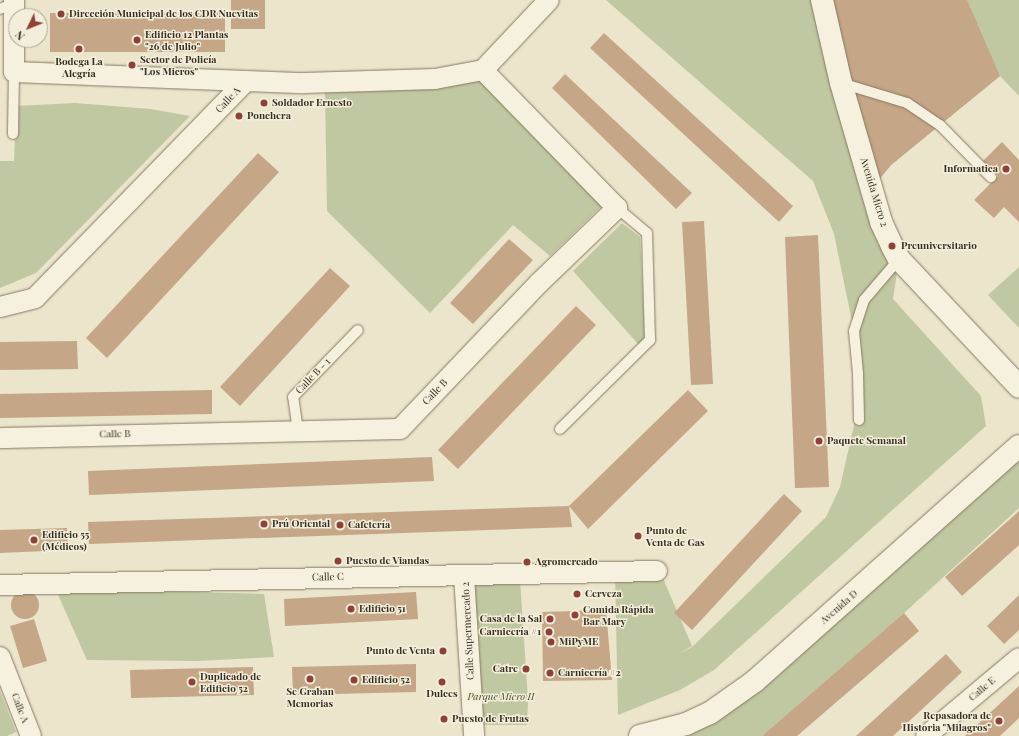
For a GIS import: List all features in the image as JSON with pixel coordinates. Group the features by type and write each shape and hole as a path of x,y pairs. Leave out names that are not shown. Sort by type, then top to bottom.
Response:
{"street":[{"path":"549,0 483,70 617,208"},
{"name":"Avenida Micro 2","path":"822,0 841,83 881,222 899,259 1019,387"},
{"path":"9,4 14,72 245,82"},
{"name":"Calle A","path":"0,307 35,298 245,82 304,83 435,79 483,70"},
{"name":"Calle B","path":"0,438 400,429 538,284 617,208"},
{"name":"Avenida D","path":"640,736 686,724 710,713 755,681 1019,446"},
{"name":"Calle C","path":"0,585 656,571"},
{"name":"Calle Supermercado 2","path":"464,575 474,736"},
{"name":"Calle A","path":"0,657 31,736"},
{"name":"Calle E","path":"926,736 1019,658"}],"lane":[{"path":"13,134 14,72"},
{"path":"841,83 907,103 940,125 991,177"},
{"path":"560,429 650,340 647,232 617,208"},
{"path":"859,420 858,373 854,331 864,300 899,259"},
{"name":"Calle B - 1","path":"298,431 292,397 358,330"}],"green space":[{"path":"606,0 1019,0 1019,96 1000,76 891,165 872,188 899,259 893,299 981,396 986,426 714,670 680,690 618,715 615,573 662,576 692,646 678,654 692,647 826,517 840,487 859,403 854,331 834,234 813,181"},
{"path":"485,78 604,204 550,256 513,225 430,313 327,211 325,91"},
{"path":"75,103 151,109 190,116 36,273 0,288 0,161 14,161 16,106"},
{"path":"622,223 640,237 645,339 639,345 573,271"},
{"path":"1019,267 1019,328 988,295"},
{"path":"1012,456 1019,462 1019,508 904,613 762,736 656,736 705,720"},
{"name":"Parque Micro II","path":"520,579 528,700 527,725 473,725 473,583"},
{"path":"55,588 264,594 274,657 198,661 87,660"},
{"path":"0,691 16,732 7,736 0,736"}],"building":[{"path":"231,0 265,0 265,29 231,29"},
{"path":"822,0 967,0 1000,76 891,165 872,188"},
{"name":"Edificio 12 Plantas \"26 de Julio\"","path":"50,13 225,13 225,52 50,52"},
{"path":"604,33 793,206 779,222 590,48"},
{"path":"565,74 692,193 676,209 552,88"},
{"path":"1002,142 1019,160 1019,222 1004,207 994,218 974,200 998,176 983,161"},
{"path":"258,153 279,172 107,358 86,338"},
{"path":"704,221 713,384 691,385 682,222"},
{"path":"818,235 829,487 795,488 785,237"},
{"path":"509,239 533,260 473,324 450,303"},
{"path":"330,268 350,286 240,406 220,387"},
{"path":"576,306 596,325 458,469 438,450"},
{"path":"77,341 78,369 0,370 0,342"},
{"path":"212,390 212,414 0,418 0,394"},
{"path":"688,390 708,411 588,529 569,506"},
{"path":"432,457 434,481 89,495 88,471"},
{"path":"784,494 802,511 692,630 674,613"},
{"path":"569,506 572,527 89,544 88,522"},
{"path":"1019,511 1019,545 962,596 945,577"},
{"name":"Edificio 55 (Médicos)","path":"67,528 68,550 0,553 0,530"},
{"path":"25,591 35,595 39,605 35,615 25,619 15,615 11,605 15,595"},
{"name":"Edificio 51","path":"416,592 418,619 285,626 284,599"},
{"path":"1019,595 1019,630 1004,644 987,626"},
{"path":"606,610 612,680 543,681 542,612"},
{"path":"904,613 919,631 797,736 762,736"},
{"path":"34,619 47,661 23,668 10,626"},
{"path":"946,654 962,672 893,736 856,736"},
{"name":"Edificio 52","path":"416,664 416,692 293,695 292,667"},
{"name":"Duplicado de Edificio 52","path":"253,667 254,695 131,698 130,670"},
{"path":"1019,686 1019,718 1000,736 965,736"}],"place":[{"name":"Dirección Municipal de los CDR Nuevitas","path":"61,14"},
{"name":"Edificio 12 Plantas \"26 de Julio\"","path":"137,40"},
{"name":"Bodega La Alegría","path":"79,49"},
{"name":"Sector de Policía \"Los Micros\"","path":"132,65"},
{"name":"Soldador Ernesto","path":"264,103"},
{"name":"Ponchera","path":"239,116"},
{"name":"Informatica","path":"1006,169"},
{"name":"Preuniversitario","path":"892,246"},
{"name":"Paquete Semanal","path":"819,441"},
{"name":"Prú Oriental","path":"264,524"},
{"name":"Cafetería","path":"340,525"},
{"name":"Punto de Venta de Gas","path":"638,536"},
{"name":"Edificio 55 (Médicos)","path":"34,540"},
{"name":"Puesto de Viandas","path":"338,561"},
{"name":"Agromercado","path":"527,562"},
{"name":"Cerveza","path":"577,594"},
{"name":"Edificio 51","path":"351,609"},
{"name":"Comida Rápida Bar Mary","path":"575,615"},
{"name":"Casa de la Sal","path":"550,619"},
{"name":"Carnicería #1","path":"549,632"},
{"name":"MiPyME","path":"551,642"},
{"name":"Punto de Venta","path":"443,651"},
{"name":"Catre","path":"526,669"},
{"name":"Carnicería #2","path":"550,673"},
{"name":"Se Graban Memorias","path":"310,679"},
{"name":"Edificio 52","path":"354,680"},
{"name":"Duplicado de Edificio 52","path":"192,682"},
{"name":"Dulces","path":"442,682"},
{"name":"Puesto de Frutas","path":"444,719"},
{"name":"Repasadora de Historia \"Milagros\"","path":"999,721"}]}
